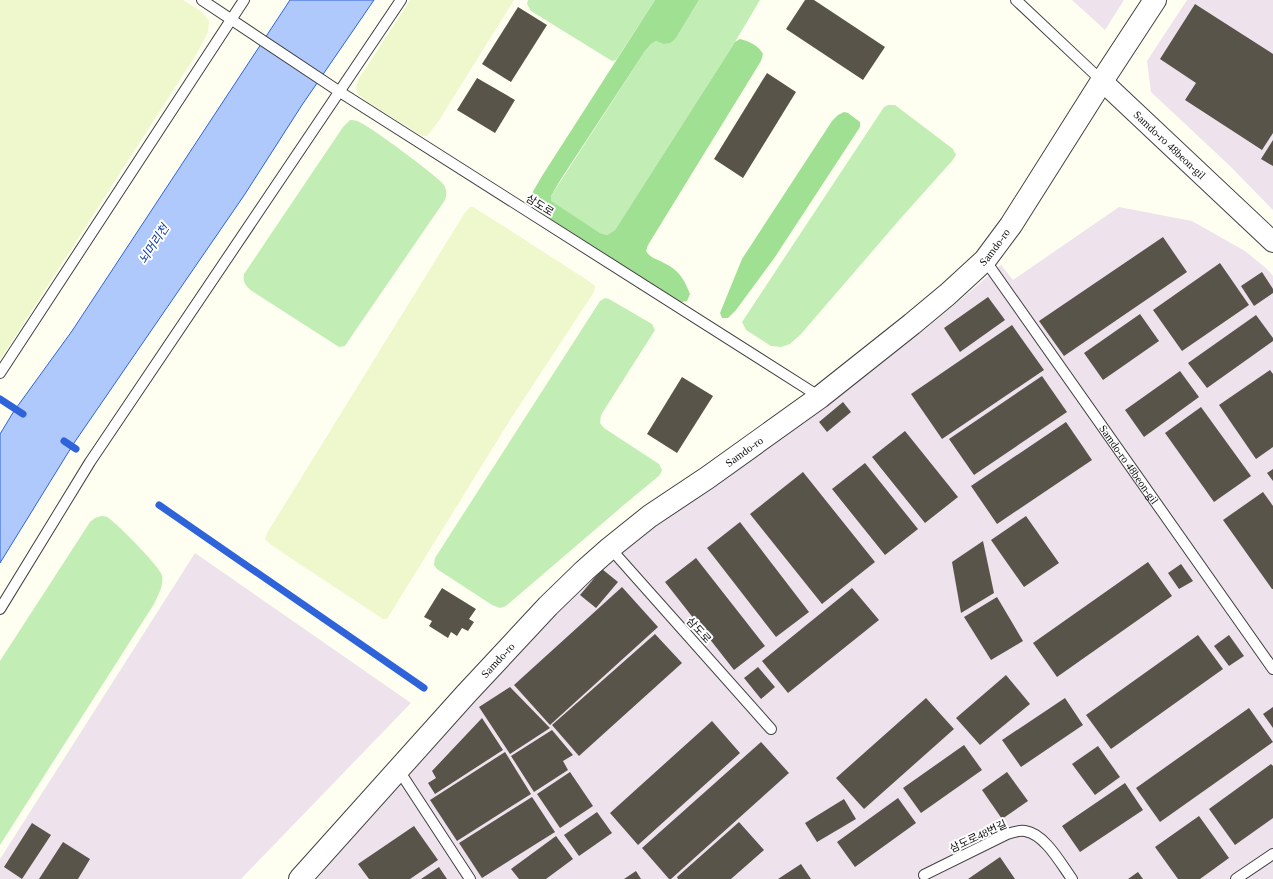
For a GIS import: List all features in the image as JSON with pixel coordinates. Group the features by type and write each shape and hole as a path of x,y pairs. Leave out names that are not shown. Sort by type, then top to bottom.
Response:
{"street":[{"name":"Samdo-ro","path":"300,879 466,694 548,606 610,548 650,516 707,478 820,397 912,324 985,260 1011,225 1155,0"},
{"name":"Samdo-ro 48beon-gil","path":"1102,81 1273,242"}],"lane":[{"name":"삼도로","path":"202,0 340,92 820,397"},
{"path":"0,373 244,0"},
{"path":"0,609 90,462 401,0"},
{"path":"1016,0 1102,81"},
{"name":"Samdo-ro 48beon-gil","path":"985,260 1273,670"},
{"name":"삼도로","path":"610,548 771,729"},
{"path":"398,769 470,879"},
{"name":"삼도로48번길","path":"924,875 1007,834 1016,831 1025,831 1032,833 1046,844 1072,879"},
{"path":"1236,879 1273,854"}],"shaded area":[{"path":"1072,0 1124,0 1105,30"},
{"path":"1187,0 1273,0 1273,210 1230,166 1151,92 1147,61"},
{"path":"1119,207 1192,221 1245,251 1267,269 1273,276 1273,879 317,879 339,852 578,589 638,536 846,391 927,328 1001,265 1013,280"},
{"path":"195,553 411,703 241,879 0,879 0,859"}],"green space":[{"path":"0,0 183,0 202,12 209,21 208,32 197,53 0,360"},
{"path":"410,0 514,0 438,122 427,136 422,136 368,102 358,94 356,88 359,78"},
{"path":"528,0 655,0 616,60 612,61 531,11 527,4"},
{"path":"655,0 699,0 676,38 670,43 663,44 656,41 645,51 561,179 551,196 551,201 600,233 607,235 615,230 735,42 740,39 756,46 763,54 761,61 648,245 646,251 652,257 674,269 683,279 690,294 687,301 681,302 530,206 528,200"},
{"path":"699,0 760,0 735,42 615,230 607,235 600,233 551,202 551,196 645,51 656,41 663,44 676,38"},
{"path":"888,105 895,105 953,149 956,155 801,334 790,344 781,347 771,346 746,330 742,322 884,107"},
{"path":"844,112 848,113 860,122 860,127 775,257 736,310 728,318 722,318 720,313 742,259 832,121"},
{"path":"350,120 363,124 417,162 444,185 446,194 445,200 345,346 339,347 252,291 246,285 244,274 343,127"},
{"path":"470,207 473,207 587,280 595,286 594,292 510,420 387,619 383,619 289,557 265,539 267,533 464,214"},
{"path":"605,298 652,324 655,330 601,415 600,423 604,428 659,464 662,470 660,475 506,606 500,608 492,605 437,569 434,565 435,558 600,301"},
{"path":"101,516 105,516 112,520 154,563 162,575 159,594 0,845 0,661 90,522"}],"water":[{"name":"뇌머리천","path":"290,0 374,0 302,105 245,194 74,443 0,563 0,434 14,411 72,331"}],"building":[{"path":"805,0 814,0 885,47 863,80 786,29"},
{"path":"1195,4 1273,54 1273,133 1262,150 1185,100 1196,83 1160,59"},
{"path":"518,7 547,25 511,82 482,64"},
{"path":"767,73 796,92 743,178 714,159"},
{"path":"477,78 515,100 495,133 457,110"},
{"path":"1273,140 1273,166 1261,159"},
{"path":"1163,237 1187,272 1064,356 1039,321"},
{"path":"1220,263 1249,305 1182,351 1153,310"},
{"path":"1262,272 1273,289 1273,293 1254,306 1241,286"},
{"path":"988,297 1005,320 960,352 944,328"},
{"path":"1140,314 1159,341 1103,380 1084,353"},
{"path":"1256,315 1273,338 1273,341 1207,388 1188,363"},
{"path":"1012,325 1044,370 942,439 911,394"},
{"path":"1270,370 1273,374 1273,447 1256,459 1219,405"},
{"path":"1180,371 1199,397 1144,437 1125,410"},
{"path":"1042,376 1067,412 974,475 949,439"},
{"path":"682,377 713,396 677,453 647,434"},
{"path":"843,402 851,412 827,432 819,422"},
{"path":"1201,407 1251,476 1214,502 1165,433"},
{"path":"1066,422 1092,460 997,524 971,486"},
{"path":"905,431 958,497 925,523 872,457"},
{"path":"865,463 918,529 885,555 832,489"},
{"path":"1273,469 1273,481 1267,473"},
{"path":"803,472 875,562 822,604 750,514"},
{"path":"1263,492 1273,506 1273,589 1223,520"},
{"path":"1026,516 1059,563 1024,587 991,540"},
{"path":"740,522 809,612 776,637 707,548"},
{"path":"983,541 994,593 961,613 952,562"},
{"path":"696,558 765,646 734,670 665,582"},
{"path":"1148,562 1172,596 1057,677 1033,643"},
{"path":"1181,564 1193,581 1179,589 1168,573"},
{"path":"602,569 618,582 596,608 580,595"},
{"path":"622,587 658,627 550,725 514,685"},
{"path":"442,588 476,609 469,619 474,622 468,631 462,628 457,636 451,632 448,638 429,626 432,621 424,617"},
{"path":"852,588 879,620 788,693 762,661"},
{"path":"997,597 1023,641 991,660 964,617"},
{"path":"655,634 682,663 579,756 552,725"},
{"path":"1198,635 1223,669 1111,749 1086,715"},
{"path":"1229,635 1244,656 1229,666 1214,646"},
{"path":"758,667 775,687 761,699 744,678"},
{"path":"1006,675 1030,704 980,745 956,718"},
{"path":"510,687 550,728 510,754 479,707"},
{"path":"926,698 954,729 864,809 836,778"},
{"path":"1065,698 1083,725 1021,767 1002,740"},
{"path":"1273,707 1273,728 1263,714"},
{"path":"1249,708 1273,742 1160,822 1136,788"},
{"path":"482,718 503,750 435,794 428,783 436,778 432,771"},
{"path":"712,721 740,753 638,845 610,813"},
{"path":"552,730 573,755 563,761 568,770 534,792 511,756"},
{"path":"761,742 789,773 671,879 669,879 642,848"},
{"path":"964,745 982,770 921,813 903,788"},
{"path":"1098,746 1120,777 1095,795 1072,764"},
{"path":"505,752 531,794 457,841 430,800"},
{"path":"1271,764 1273,766 1273,818 1235,845 1209,809"},
{"path":"570,772 593,806 560,828 537,794"},
{"path":"1007,772 1028,801 1002,819 982,790"},
{"path":"1125,783 1143,810 1080,852 1062,826"},
{"path":"532,797 555,832 482,878 459,843"},
{"path":"898,798 916,823 855,867 837,842"},
{"path":"844,799 856,819 817,842 805,823"},
{"path":"597,812 612,833 579,856 564,835"},
{"path":"1199,816 1229,858 1200,879 1178,879 1155,847"},
{"path":"739,822 764,850 731,879 678,879 677,877"},
{"path":"32,823 51,835 22,879 4,867"},
{"path":"414,826 438,860 410,879 369,879 358,864"},
{"path":"556,836 573,859 546,879 519,879 511,869"},
{"path":"63,842 90,859 78,879 39,879"},
{"path":"1000,857 1015,879 968,879"},
{"path":"801,864 811,879 778,879"},
{"path":"439,867 447,879 421,879"},
{"path":"636,871 641,879 624,879"},
{"path":"1138,872 1143,879 1128,879"}],"waterway":[{"path":"0,399 23,414"},
{"path":"64,441 76,449"},
{"path":"159,505 424,688"}]}
